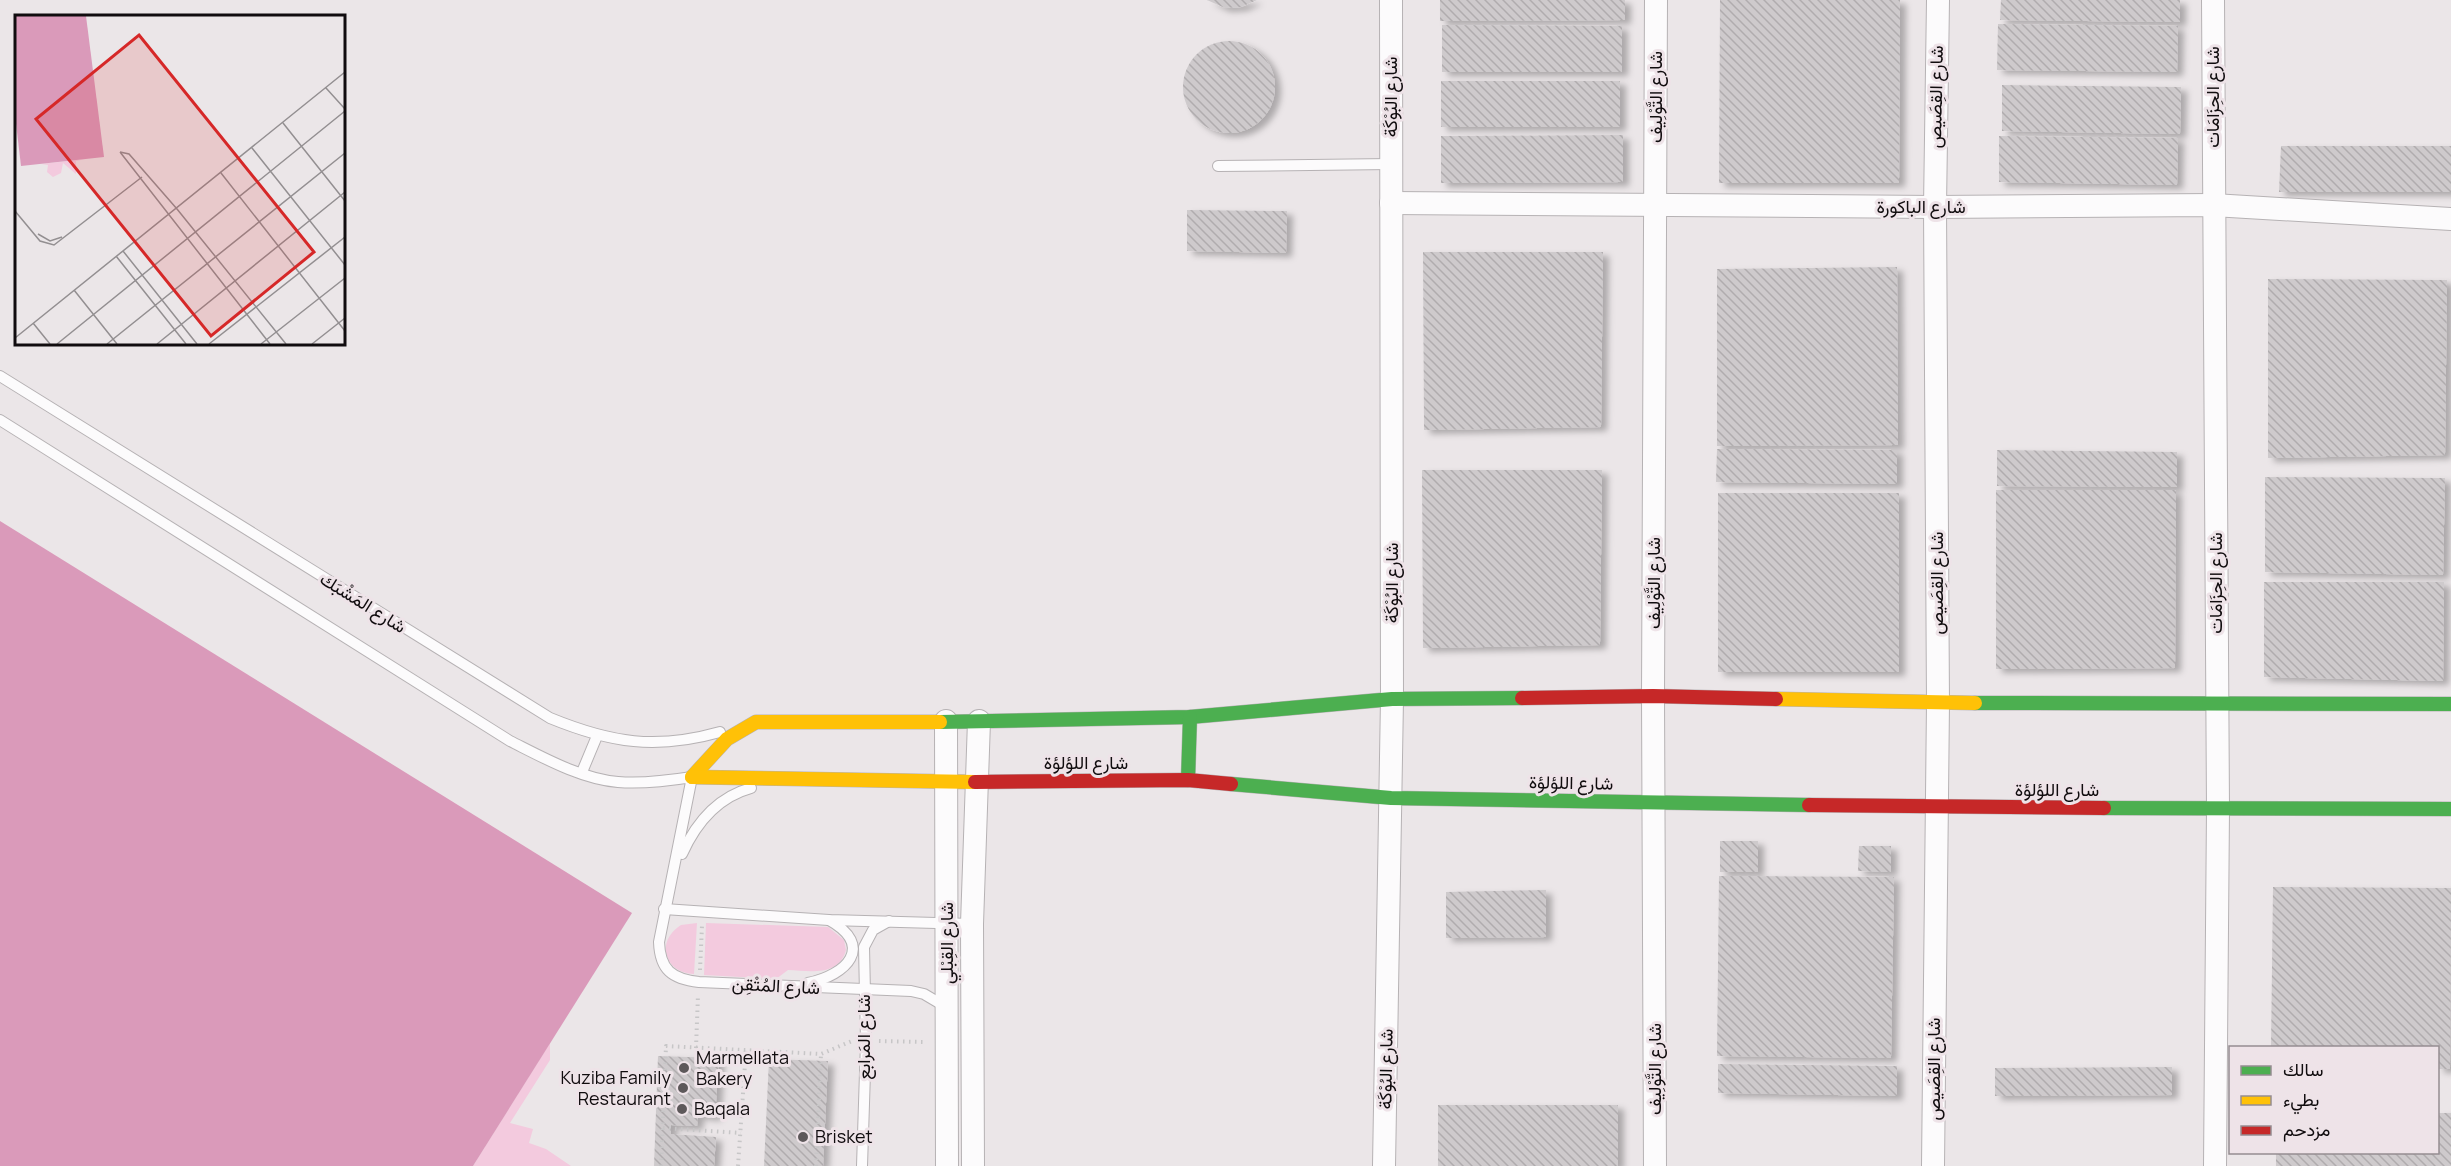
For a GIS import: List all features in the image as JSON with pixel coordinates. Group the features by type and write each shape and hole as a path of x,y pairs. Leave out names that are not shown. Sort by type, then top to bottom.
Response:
{"street":[{"name":"شارع البُوْكَة","path":"1384,1166 1392,798 1391,0"},
{"name":"شارع التَّوْلِيف","path":"1655,1166 1653,696 1656,0"},
{"name":"شارع القِصَيص","path":"1933,1166 1938,703 1935,207 1938,0"},
{"name":"شارع الحِزَامَات","path":"2213,0 2218,809 2215,1166"},
{"name":"شارع الباكورة","path":"1391,203 1935,207 2213,205 2451,219"},
{"path":"692,777 702,762 717,748 752,723 1190,717 1392,699 1653,696 1938,703 2451,704"},
{"path":"1188,780 1190,717"},
{"name":"شارع القِبْلي","path":"946,721 947,1166"},
{"name":"شارع القِبْلي","path":"973,1166 972,924 979,721"},
{"name":"شارع اللؤلؤة","path":"692,777 946,782 1188,780 1392,798 1654,803 2218,809 2451,808"}],"lane":[{"path":"1218,166 1391,164"},
{"name":"شارع المَشْبَك","path":"0,376 526,705 597,736 620,741 656,744 696,739 752,723"},
{"name":"شارع المَشْبَك","path":"0,420 510,741 582,772 616,782 653,782 692,777"},
{"path":"582,772 597,736"},
{"name":"شارع المُتْقِن","path":"692,777 674,873 664,909 659,952 661,961 671,975 683,980 699,982 911,991 924,994 947,1008"},
{"path":"674,873 700,821 720,803 744,790 779,780"},
{"path":"664,909 829,920 948,921 972,924"},
{"path":"790,987 830,978 848,963 852,949 848,936 844,930 829,920"},
{"name":"شارع المَرابع","path":"862,1166 864,947 873,930 890,920"}],"path":[{"path":"661,1166 666,1047 820,1054 854,1040"},
{"path":"875,1041 926,1042"},
{"path":"738,1166 746,1050"},
{"path":"816,1166 820,1054"},
{"path":"663,1128 741,1133"}],"shaded area":[{"path":"0,521 632,913 473,1166 0,1166"},
{"path":"697,923 694,974 676,968 666,955 666,947 668,939 681,925"},
{"path":"706,923 828,927 844,940 846,950 837,965 822,971 788,970 776,979 704,975"},
{"path":"550,1043 550,1060 510,1123 533,1129 529,1143 546,1149 571,1166 473,1166"}],"building":[{"path":"1207,0 1257,0 1241,7 1225,8"},
{"path":"1440,0 1625,0 1625,20 1440,21"},
{"path":"1720,0 1900,0 1899,183 1719,183"},
{"path":"2001,0 2180,0 2180,22 2000,20"},
{"path":"1998,24 2178,26 2177,72 1997,70"},
{"path":"1442,25 1622,26 1622,72 1442,72"},
{"path":"1229,41 1246,45 1261,55 1271,70 1275,87 1271,104 1261,119 1246,129 1229,133 1212,129 1197,119 1187,104 1183,87 1187,70 1197,55 1212,45"},
{"path":"1441,81 1620,81 1620,127 1441,127"},
{"path":"2002,85 2181,87 2180,134 2002,131"},
{"path":"1623,135 1623,182 1441,183 1441,136"},
{"path":"1999,136 2178,138 2177,185 1999,182"},
{"path":"2281,146 2451,146 2451,192 2279,192"},
{"path":"1187,210 1287,211 1286,253 1187,251"},
{"path":"1423,252 1603,252 1601,427 1424,430"},
{"path":"1897,267 1898,445 1717,446 1717,269"},
{"path":"2268,279 2447,280 2445,455 2268,458"},
{"path":"1717,449 1897,450 1897,484 1716,482"},
{"path":"1997,450 2177,452 2177,487 1997,486"},
{"path":"1422,470 1602,470 1600,645 1423,648"},
{"path":"2265,477 2445,478 2443,575 2265,572"},
{"path":"1996,490 2176,490 2175,668 1996,669"},
{"path":"1718,493 1899,493 1899,672 1718,672"},
{"path":"2264,582 2444,582 2443,681 2264,677"},
{"path":"1720,841 1758,841 1758,872 1720,872"},
{"path":"1859,846 1891,846 1891,872 1858,871"},
{"path":"1719,876 1894,877 1891,1058 1717,1056"},
{"path":"2273,887 2451,888 2450,1069 2439,1069 2439,1046 2271,1046"},
{"path":"1546,890 1546,937 1446,938 1446,892"},
{"path":"658,1056 719,1058 715,1117 698,1115 697,1126 671,1125 671,1134 716,1137 714,1166 654,1166"},
{"path":"769,1059 828,1061 823,1166 764,1166"},
{"path":"1718,1064 1897,1066 1897,1096 1718,1093"},
{"path":"2172,1067 2172,1095 1995,1096 1995,1068"},
{"path":"1438,1105 1618,1105 1618,1166 1438,1166"},
{"path":"2439,1113 2451,1113 2451,1166 2276,1166 2276,1154 2439,1154"}],"traffic: fast":[{"path":"940,722 1190,717 1392,699 1522,698"},
{"path":"1975,703 2451,704"},
{"path":"1188,780 1190,717"},
{"path":"1231,784 1391,798 1809,805"},
{"path":"2104,808 2451,809"}],"traffic: slow":[{"path":"1776,699 1975,703"},
{"path":"692,777 727,739 756,722 940,722"},
{"path":"692,777 975,782"}],"traffic: jam":[{"path":"1522,698 1653,696 1776,699"},
{"path":"975,782 1188,780 1231,784"},
{"path":"1809,805 2104,808"}],"place":[{"name":"Marmellata Bakery","path":"684,1068"},
{"name":"Kuziba Family Restaurant","path":"683,1088"},
{"name":"Baqala","path":"682,1109"},
{"name":"Brisket","path":"803,1137"}]}
